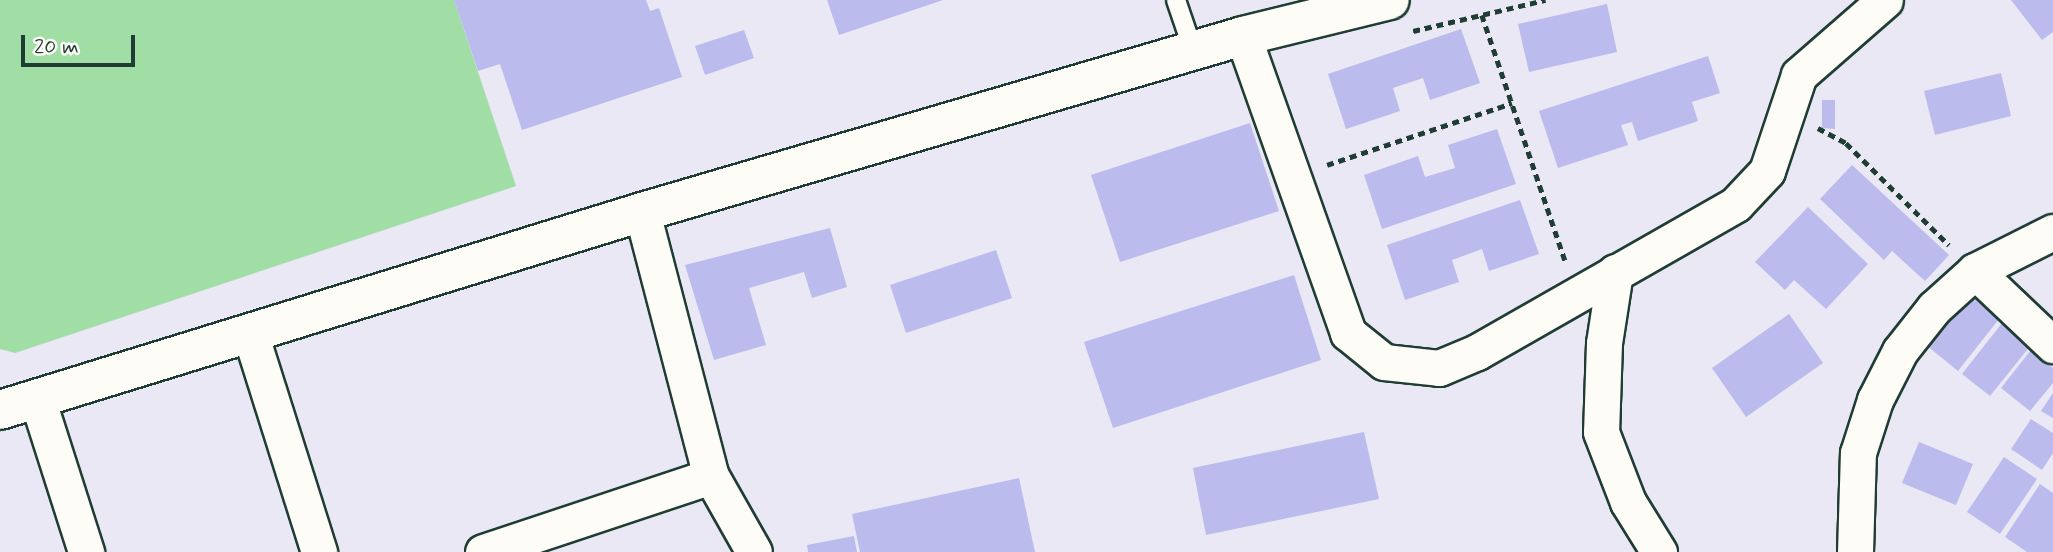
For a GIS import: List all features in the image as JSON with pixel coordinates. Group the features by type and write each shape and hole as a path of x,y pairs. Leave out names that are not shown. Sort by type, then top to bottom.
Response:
{"street":[{"path":"0,410 642,212 1193,50 1390,0"},
{"path":"1243,36 1348,333 1384,362 1439,368 1615,272 1753,189 1768,170 1799,75 1885,0"},
{"path":"642,212 711,476 754,552"},
{"path":"1855,552 1854,481 1875,400 1916,328 1975,271 2053,232"},
{"path":"1975,271 2053,345"},
{"path":"1615,272 1605,320 1601,432 1628,502 1659,552"},
{"path":"250,333 319,552"},
{"path":"37,398 86,552"},
{"path":"483,552 711,476"}],"lane":[{"path":"1176,0 1193,50"}],"path":[{"path":"1482,15 1569,270"},
{"path":"1326,165 1512,103"},
{"path":"1786,112 1846,143 1975,271"},
{"path":"1322,152 1331,178"}],"green space":[{"path":"0,0 454,0 516,186 15,353 0,349"}],"building":[{"path":"454,0 646,0 650,11 659,8 682,77 522,130 500,64 478,71"},
{"path":"827,0 943,0 839,35"},
{"path":"2011,0 2053,0 2053,32 2042,40"},
{"path":"1607,4 1617,52 1529,72 1518,24"},
{"path":"1461,29 1480,83 1430,100 1423,78 1393,88 1400,111 1346,129 1328,74"},
{"path":"744,30 754,58 705,75 695,46"},
{"path":"1708,56 1720,93 1692,102 1698,121 1638,141 1632,122 1621,125 1628,145 1558,168 1539,111"},
{"path":"2001,73 2011,116 1935,135 1924,91"},
{"path":"1822,100 1835,100 1835,129 1822,128"},
{"path":"1250,123 1279,211 1120,262 1091,175"},
{"path":"1497,129 1516,184 1382,229 1364,175 1418,156 1425,177 1455,168 1448,145"},
{"path":"1852,165 1949,255 1925,281 1892,251 1884,260 1820,199"},
{"path":"1520,200 1539,254 1489,271 1482,249 1452,260 1459,282 1405,300 1387,245"},
{"path":"1808,207 1868,264 1826,309 1794,280 1785,290 1755,262"},
{"path":"830,228 847,287 812,298 804,272 749,288 766,345 714,360 685,265"},
{"path":"996,250 1012,298 906,333 890,285"},
{"path":"1294,275 1321,360 1113,428 1084,342"},
{"path":"1967,293 1999,319 1958,371 1926,345"},
{"path":"1789,314 1823,363 1746,417 1712,368"},
{"path":"2002,323 2031,345 1990,396 1962,374"},
{"path":"2031,350 2053,368 2053,383 2030,411 2001,388"},
{"path":"2053,393 2053,418 2041,411"},
{"path":"2031,419 2053,433 2053,453 2042,470 2011,449"},
{"path":"1364,432 1379,499 1206,535 1193,468"},
{"path":"1919,442 1973,464 1956,505 1902,483"},
{"path":"2004,457 2037,479 2000,534 1967,512"},
{"path":"1019,478 1035,552 860,552 852,514"},
{"path":"2040,484 2053,493 2053,552 2027,552 2005,537"},
{"path":"854,536 857,552 808,552 807,545"}]}
